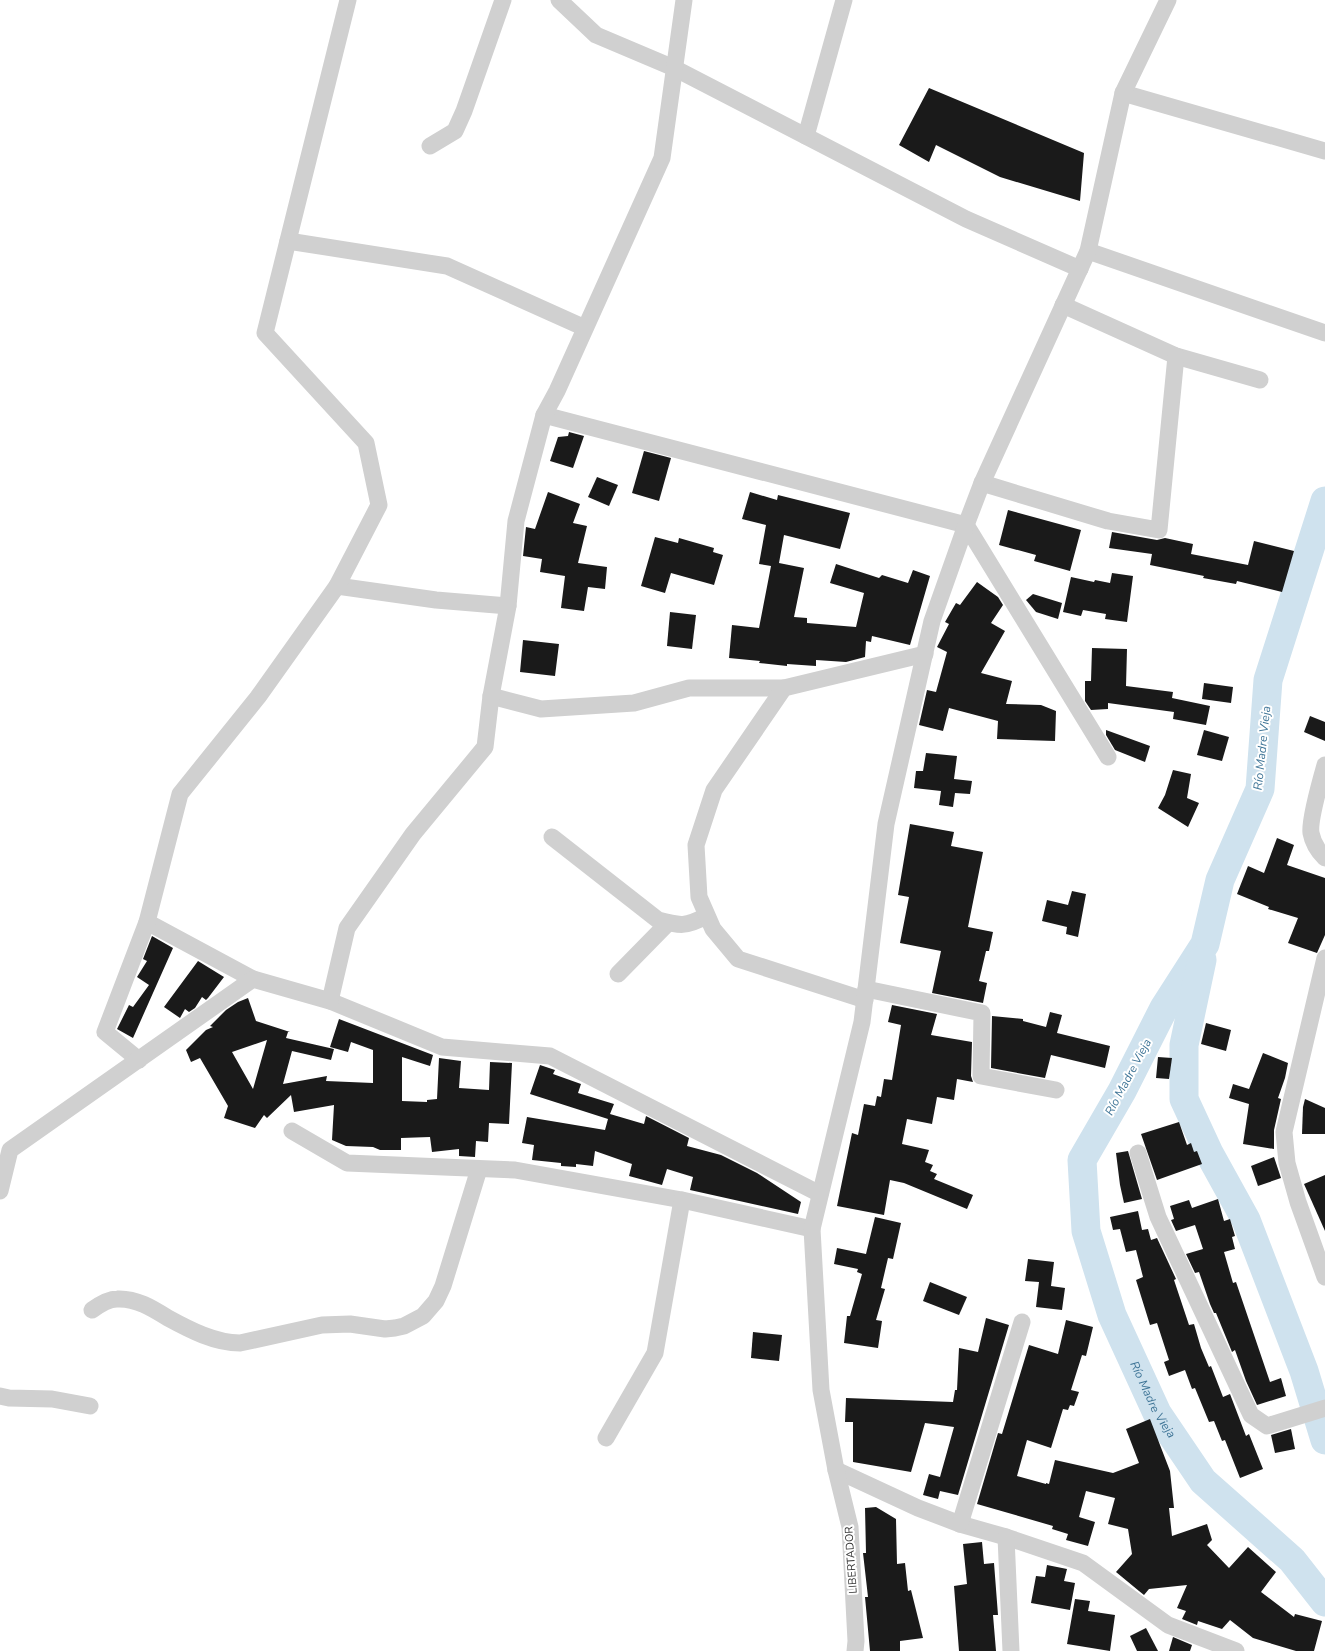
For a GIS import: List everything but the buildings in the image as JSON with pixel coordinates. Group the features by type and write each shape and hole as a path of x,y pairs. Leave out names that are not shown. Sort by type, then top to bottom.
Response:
{"street":[{"path":"139,1060 105,1032 147,922 180,794 258,697 337,586 379,505 366,443 266,333 348,0"},
{"path":"430,146 454,131 464,111 503,0"},
{"path":"559,0 596,34 674,68 966,220 1080,269"},
{"path":"330,1001 347,928 413,834 485,747 491,696 508,606 516,521 544,415 662,158 684,0"},
{"path":"806,136 844,0"},
{"name":"LIBERTADOR","path":"855,1651 856,1641 850,1527 836,1470 821,1390 812,1229 862,1022 886,824 932,621 982,483 1088,251 1123,93 1168,0"},
{"path":"1123,93 1325,151"},
{"path":"288,241 447,266 585,328"},
{"path":"1088,251 1325,333"},
{"path":"1063,305 1176,356 1260,380"},
{"path":"982,483 1108,521 1159,530 1176,356"},
{"path":"544,415 966,525 1108,757"},
{"path":"337,586 436,600 508,606"},
{"path":"491,696 541,708 634,703 689,688 784,688 925,654"},
{"path":"784,688 714,790 696,845 699,897 706,916 713,929 738,959 866,994 982,1013 981,1076 1056,1090"},
{"path":"1325,765 1316,798 1311,832 1317,850 1325,858"},
{"path":"552,837 658,920 680,926 692,924 706,916"},
{"path":"147,922 253,979 330,1001 442,1048 550,1056 820,1194"},
{"path":"618,974 668,923"},
{"path":"1325,958 1284,1132 1286,1163 1298,1202 1325,1277"},
{"path":"0,1191 10,1150 253,979"},
{"path":"292,1131 347,1163 515,1170 682,1200 812,1229"},
{"path":"1138,1152 1158,1217 1251,1416 1267,1426 1325,1408"},
{"path":"92,1310 101,1303 115,1299 135,1302 147,1305 213,1339 231,1343 240,1343 322,1325 350,1324 385,1329 404,1326 423,1316 440,1294 465,1220 479,1169"},
{"path":"606,1438 655,1353 682,1200"},
{"path":"960,1524 1022,1322"},
{"path":"0,1396 10,1398 52,1399 90,1406"},
{"path":"836,1470 918,1508 960,1524 1006,1537 1083,1563 1168,1625 1236,1651"},
{"path":"1006,1537 1012,1651"}],"waterway":[{"name":"Río Madre Vieja","path":"1325,501 1268,680 1260,789 1220,880 1205,944 1164,1008 1122,1091 1082,1160 1086,1231 1112,1315 1157,1413 1203,1481 1292,1560 1325,1602"},
{"path":"1202,960 1184,1045 1184,1099 1209,1153 1246,1220 1304,1371 1325,1440"}]}
